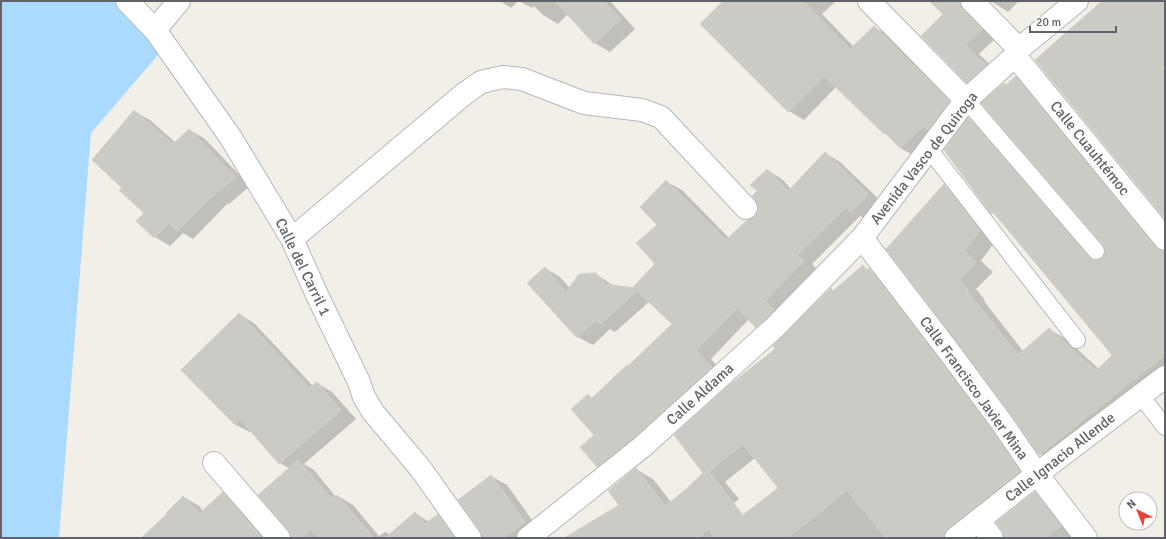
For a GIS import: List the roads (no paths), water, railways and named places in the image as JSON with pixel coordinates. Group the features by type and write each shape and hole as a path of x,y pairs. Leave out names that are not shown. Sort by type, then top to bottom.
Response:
{"street":[{"name":"Calle del Carril 1","path":"127,1 155,30 231,138 292,239 318,298 373,412 420,468 470,538"},
{"path":"155,30 179,1"},
{"path":"869,1 966,100"},
{"path":"972,1 1017,53"},
{"name":"Avenida Vasco de Quiroga","path":"862,238 966,100 1077,1"},
{"name":"Calle Cuauhtémoc","path":"1017,53 1165,239"},
{"path":"292,239 464,94 481,82 503,77 522,79 584,103 642,110 661,117 746,208"},
{"name":"Calle Francisco Javier Mina","path":"862,238 950,353 1002,423 1037,474 1086,538"},
{"name":"Calle Aldama","path":"528,538 642,447 769,332 862,238"},
{"name":"Calle Ignacio Allende","path":"956,538 1037,474 1165,377"},
{"path":"214,462 279,538"},
{"path":"979,520 992,538"}],"lane":[{"path":"966,100 1096,251"},
{"path":"929,149 1077,340"},
{"path":"1141,396 1165,427"}],"water":[{"path":"1,1 118,1 164,48 91,133 59,538 1,538"}]}
